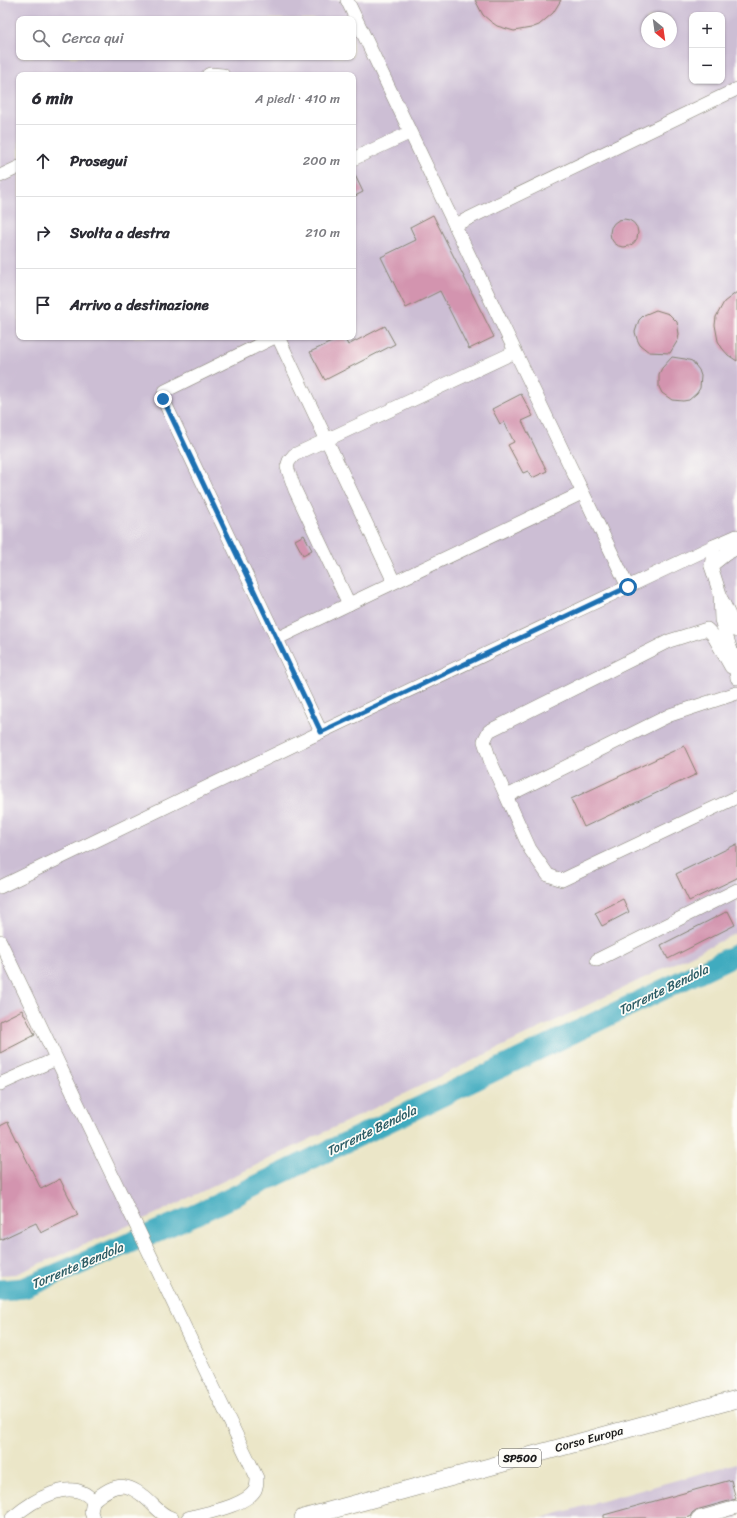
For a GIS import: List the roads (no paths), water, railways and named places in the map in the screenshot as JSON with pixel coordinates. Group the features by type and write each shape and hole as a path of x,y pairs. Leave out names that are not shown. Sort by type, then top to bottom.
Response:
{"main road":[{"name":"Corso Europa","path":"303,1518 737,1399"}],"street":[{"path":"347,0 355,16"},
{"path":"356,19 628,587"},
{"path":"455,225 737,88"},
{"path":"356,158 410,133"},
{"path":"0,176 16,168"},
{"path":"271,340 165,391 163,399 321,732"},
{"path":"278,340 394,582"},
{"path":"349,604 294,490 288,467 288,461 294,455 515,352"},
{"path":"276,639 582,493"},
{"path":"0,887 321,732 737,536"},
{"path":"714,546 711,566 720,594 737,631"},
{"path":"711,566 726,554 737,548"},
{"path":"720,594 721,620 734,659 736,677"},
{"path":"736,677 713,635 706,630 669,641 489,731 484,741 490,760 530,849 548,875 562,880 737,797"},
{"path":"507,796 670,715 737,693"},
{"path":"597,960 737,890"},
{"path":"0,941 136,1228 257,1478 257,1484 254,1492 248,1497 239,1502 188,1518"},
{"path":"0,1084 56,1059"},
{"path":"12,1518 39,1500 63,1490 82,1491 91,1512 111,1489 122,1486 132,1488 141,1494 160,1512 172,1518"},
{"path":"698,1518 737,1507"}],"waterway":[{"name":"Torrente Bendola","path":"0,1290 24,1288 197,1214 737,954"}]}
